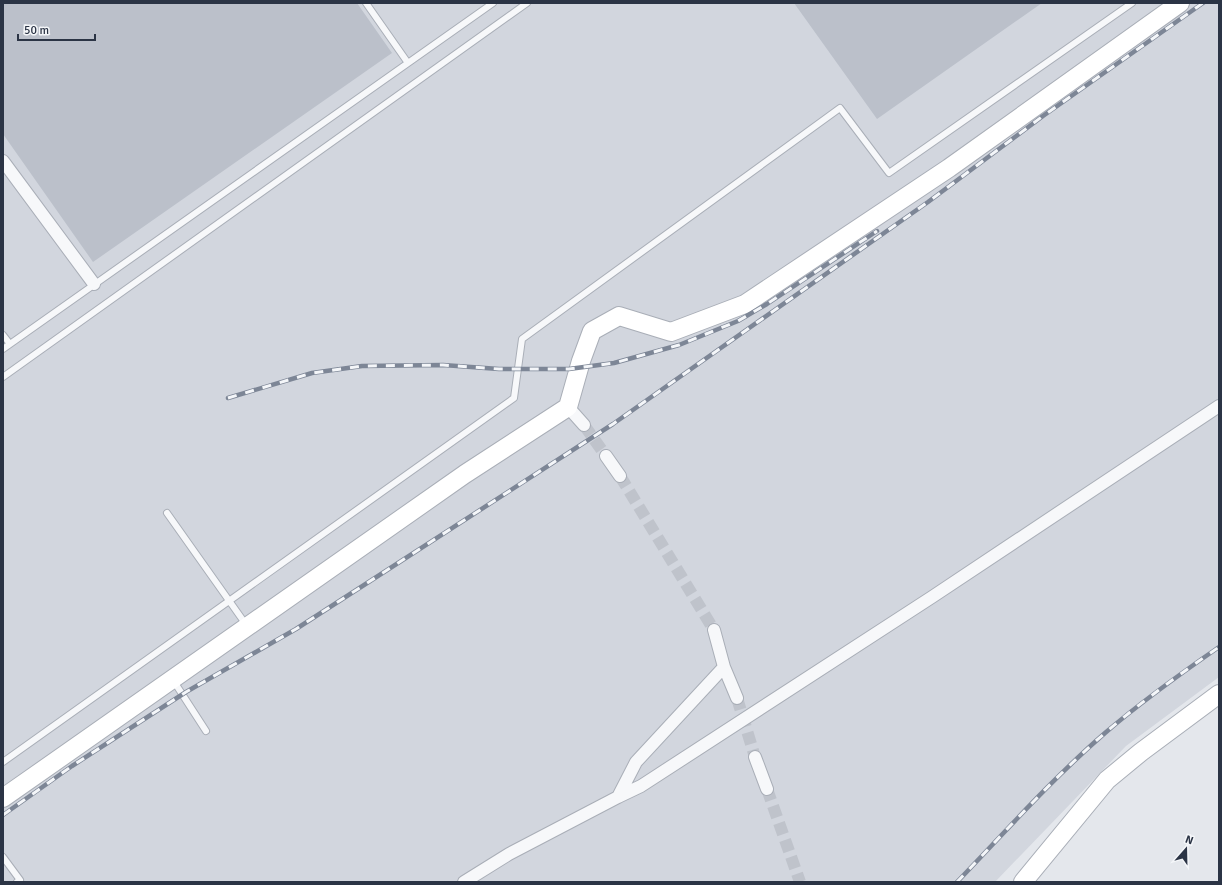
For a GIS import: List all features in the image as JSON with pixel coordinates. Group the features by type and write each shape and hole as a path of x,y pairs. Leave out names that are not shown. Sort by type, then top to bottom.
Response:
{"street":[{"path":"3,798 465,474 568,406 581,361 592,331 619,316 671,332 745,304 949,168 1180,3"},
{"path":"3,161 94,284"},
{"path":"568,406 584,425"},
{"path":"464,882 509,854 641,786 919,605 1219,406"},
{"path":"606,456 620,476"},
{"path":"714,630 724,667 737,698"},
{"path":"618,797 636,762 724,667"},
{"path":"1023,882 1107,780 1141,752 1219,694"},
{"path":"755,757 767,789"}],"lane":[{"path":"366,3 408,63"},
{"path":"3,349 493,3"},
{"path":"3,377 527,3"},
{"path":"3,762 514,398 522,339 840,108 889,173 1132,3"},
{"path":"3,335 10,344"},
{"path":"167,513 247,626"},
{"path":"172,679 206,731"},
{"path":"3,857 20,880 17,882"}],"shaded area":[{"path":"3,3 1219,3 1219,677 1126,746 995,882 3,882"}],"building":[{"path":"3,3 357,3 392,53 93,262 3,134"},
{"path":"794,3 1042,3 877,119"}],"tunnel":[{"path":"584,425 606,456"},
{"path":"620,476 714,630"},
{"path":"737,698 755,757"},
{"path":"767,789 800,882"}],"railway":[{"path":"3,815 72,766 186,692 296,629 613,424 928,202 1043,116 1203,3"},
{"path":"228,398 312,373 362,366 443,365 499,369 569,369 614,363 679,345 738,321 767,304 877,231"},
{"path":"957,882 1029,806 1105,733 1147,699 1219,647"}]}
